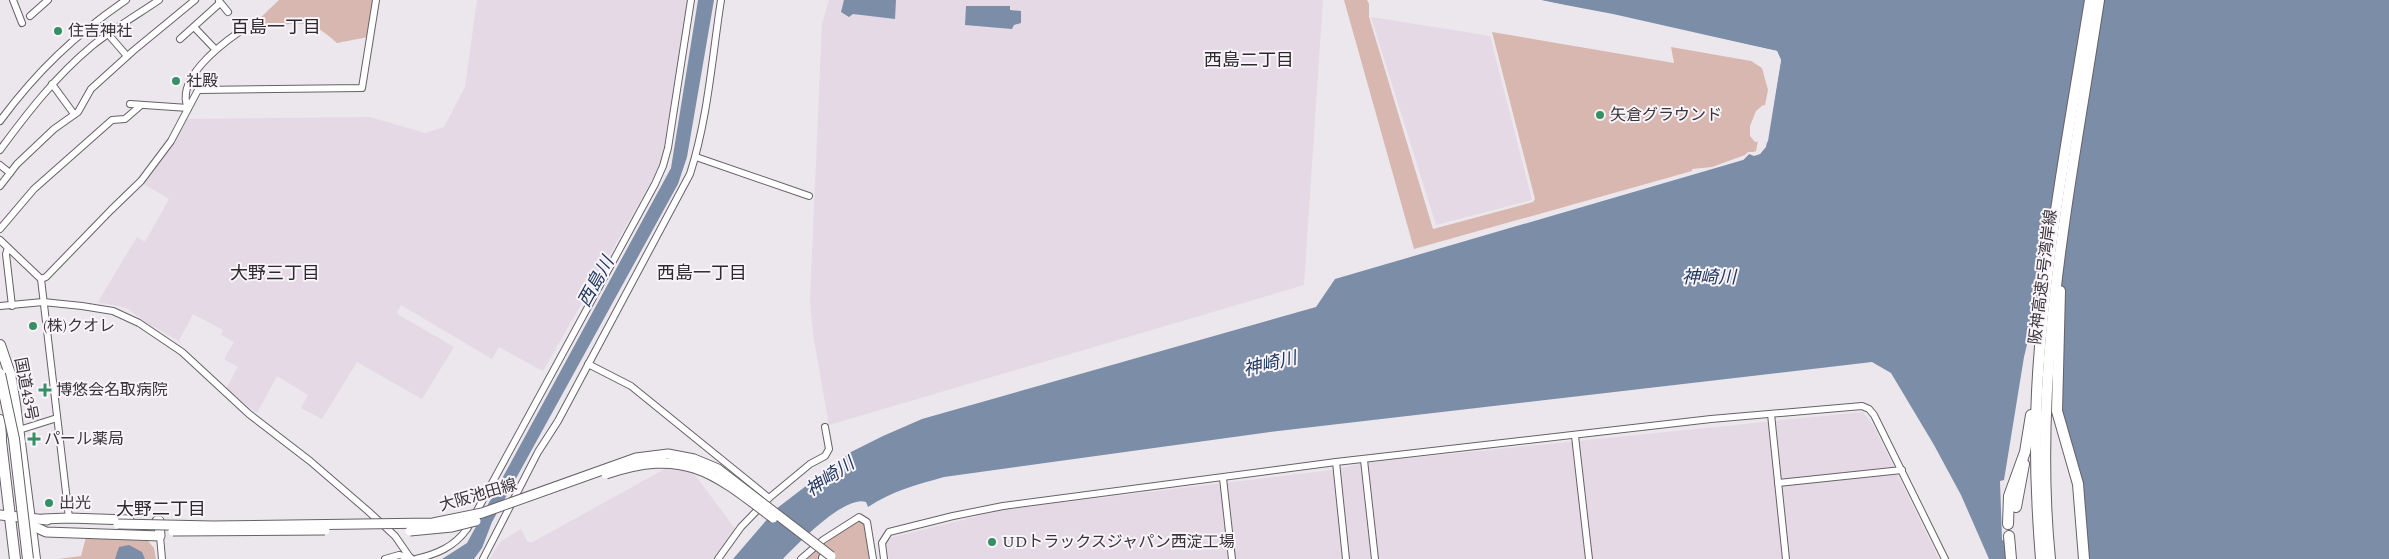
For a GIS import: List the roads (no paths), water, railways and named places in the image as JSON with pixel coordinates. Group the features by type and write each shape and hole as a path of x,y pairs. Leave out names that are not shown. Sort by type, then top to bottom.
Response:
{"highway":[{"name":"阪神高速5号湾岸線","path":"2041,559 2036,484 2038,375 2048,268 2090,0"},
{"name":"阪神高速5号湾岸線","path":"2050,559 2046,483 2046,398 2054,298 2099,0"},
{"path":"2055,437 2060,254"},
{"name":"国道43号","path":"0,344 10,374 16,406 35,559"},
{"path":"0,357 16,406"},
{"name":"国道43号","path":"0,374 14,439 28,559"},
{"path":"2016,507 2024,469 2025,452 2038,375"},
{"path":"2056,395 2058,418 2078,484 2084,559"},
{"name":"国道43号","path":"0,396 9,439 22,559"},
{"path":"0,420 7,517 15,559"},
{"path":"2008,524 2011,489 2025,452"},
{"path":"2009,536 2011,559"}],"main road":[{"name":"大阪池田線","path":"0,521 7,517 31,522 213,532 433,530 484,519 616,471 645,464 670,462 694,467 727,483 830,558"},
{"path":"31,522 46,532 160,536 159,522 69,518 43,519"},
{"name":"大阪池田線","path":"31,522 43,519 118,527"}],"street":[{"path":"13,0 22,23"},
{"path":"30,16 48,0"},
{"path":"0,121 42,68 64,46 126,0"},
{"path":"0,150 65,70 108,34 160,0"},
{"path":"0,186 10,173 54,129 78,112 88,93 127,56 195,0"},
{"path":"41,279 46,277 110,210 141,181 171,141 198,90 362,88 376,0"},
{"path":"385,559 399,555 413,559 441,551 454,543 467,529 655,184 663,166 668,148 691,0"},
{"path":"483,559 538,452 558,421 675,206 690,174 696,156 722,0"},
{"path":"180,39 219,1 228,12"},
{"path":"194,27 215,49"},
{"path":"188,108 185,102 192,76 215,49 239,32"},
{"path":"108,34 127,56"},
{"path":"52,84 74,114"},
{"path":"130,104 188,108"},
{"path":"0,229 34,189 112,120 125,119 140,106"},
{"path":"696,156 809,196"},
{"path":"0,165 10,173"},
{"path":"0,240 41,279 69,518"},
{"path":"8,248 6,254 12,306"},
{"path":"0,306 43,302 113,311 128,316 169,344 249,414 310,461 395,536 413,559"},
{"path":"588,364 631,386 769,498"},
{"path":"884,559 882,542 889,532 1003,506 1336,462 1858,406 1866,407 1872,412 1945,559"},
{"path":"1771,414 1786,559"},
{"path":"19,430 57,418"},
{"path":"718,559 741,526 769,498 810,464 825,456 829,449 825,428"},
{"path":"1576,436 1589,559"},
{"path":"1364,460 1375,559"},
{"path":"1336,462 1346,559"},
{"path":"1778,482 1902,470"},
{"path":"1223,478 1232,559"},
{"path":"801,559 822,540 859,517 867,522 873,559"},
{"path":"160,536 162,559"}],"water":[{"path":"698,0 714,0 687,157 678,184 492,522 482,548 474,559 442,559 467,543 671,168"},
{"path":"844,0 896,0 895,19 853,14 849,17 841,12"},
{"name":"神崎川","path":"1541,0 2389,0 2389,559 1989,559 1961,495 1934,445 1891,373 1872,362 1278,431 944,477 895,493 868,507 866,502 847,505 822,522 783,559 733,559 776,509 849,453 922,419 1316,307 1335,279 1743,160 1749,154 1760,154 1768,141 1781,60 1777,51"},
{"path":"966,6 1010,6 1010,10 1021,11 1021,23 1014,25 1012,29 965,25"},
{"path":"129,545 142,552 145,559 115,559 119,547"}],"place":[{"name":"住吉神社","path":"58,31"},
{"name":"社殿","path":"176,81"},
{"name":"矢倉グラウンド","path":"1600,115"},
{"name":"(株)クオレ","path":"33,326"},
{"name":"博悠会名取病院","path":"45,390"},
{"name":"パール薬局","path":"34,439"},
{"name":"出光","path":"49,503"},
{"name":"UDトラックスジャパン西淀工場","path":"992,542"}],"district":[{"name":"百島一丁目","path":"276,27"},
{"name":"西島二丁目","path":"1249,60"},
{"name":"大野三丁目","path":"275,273"},
{"name":"西島一丁目","path":"702,273"},
{"name":"大野二丁目","path":"161,509"}],"water label":[{"name":"西島川","path":"596,282"}]}
